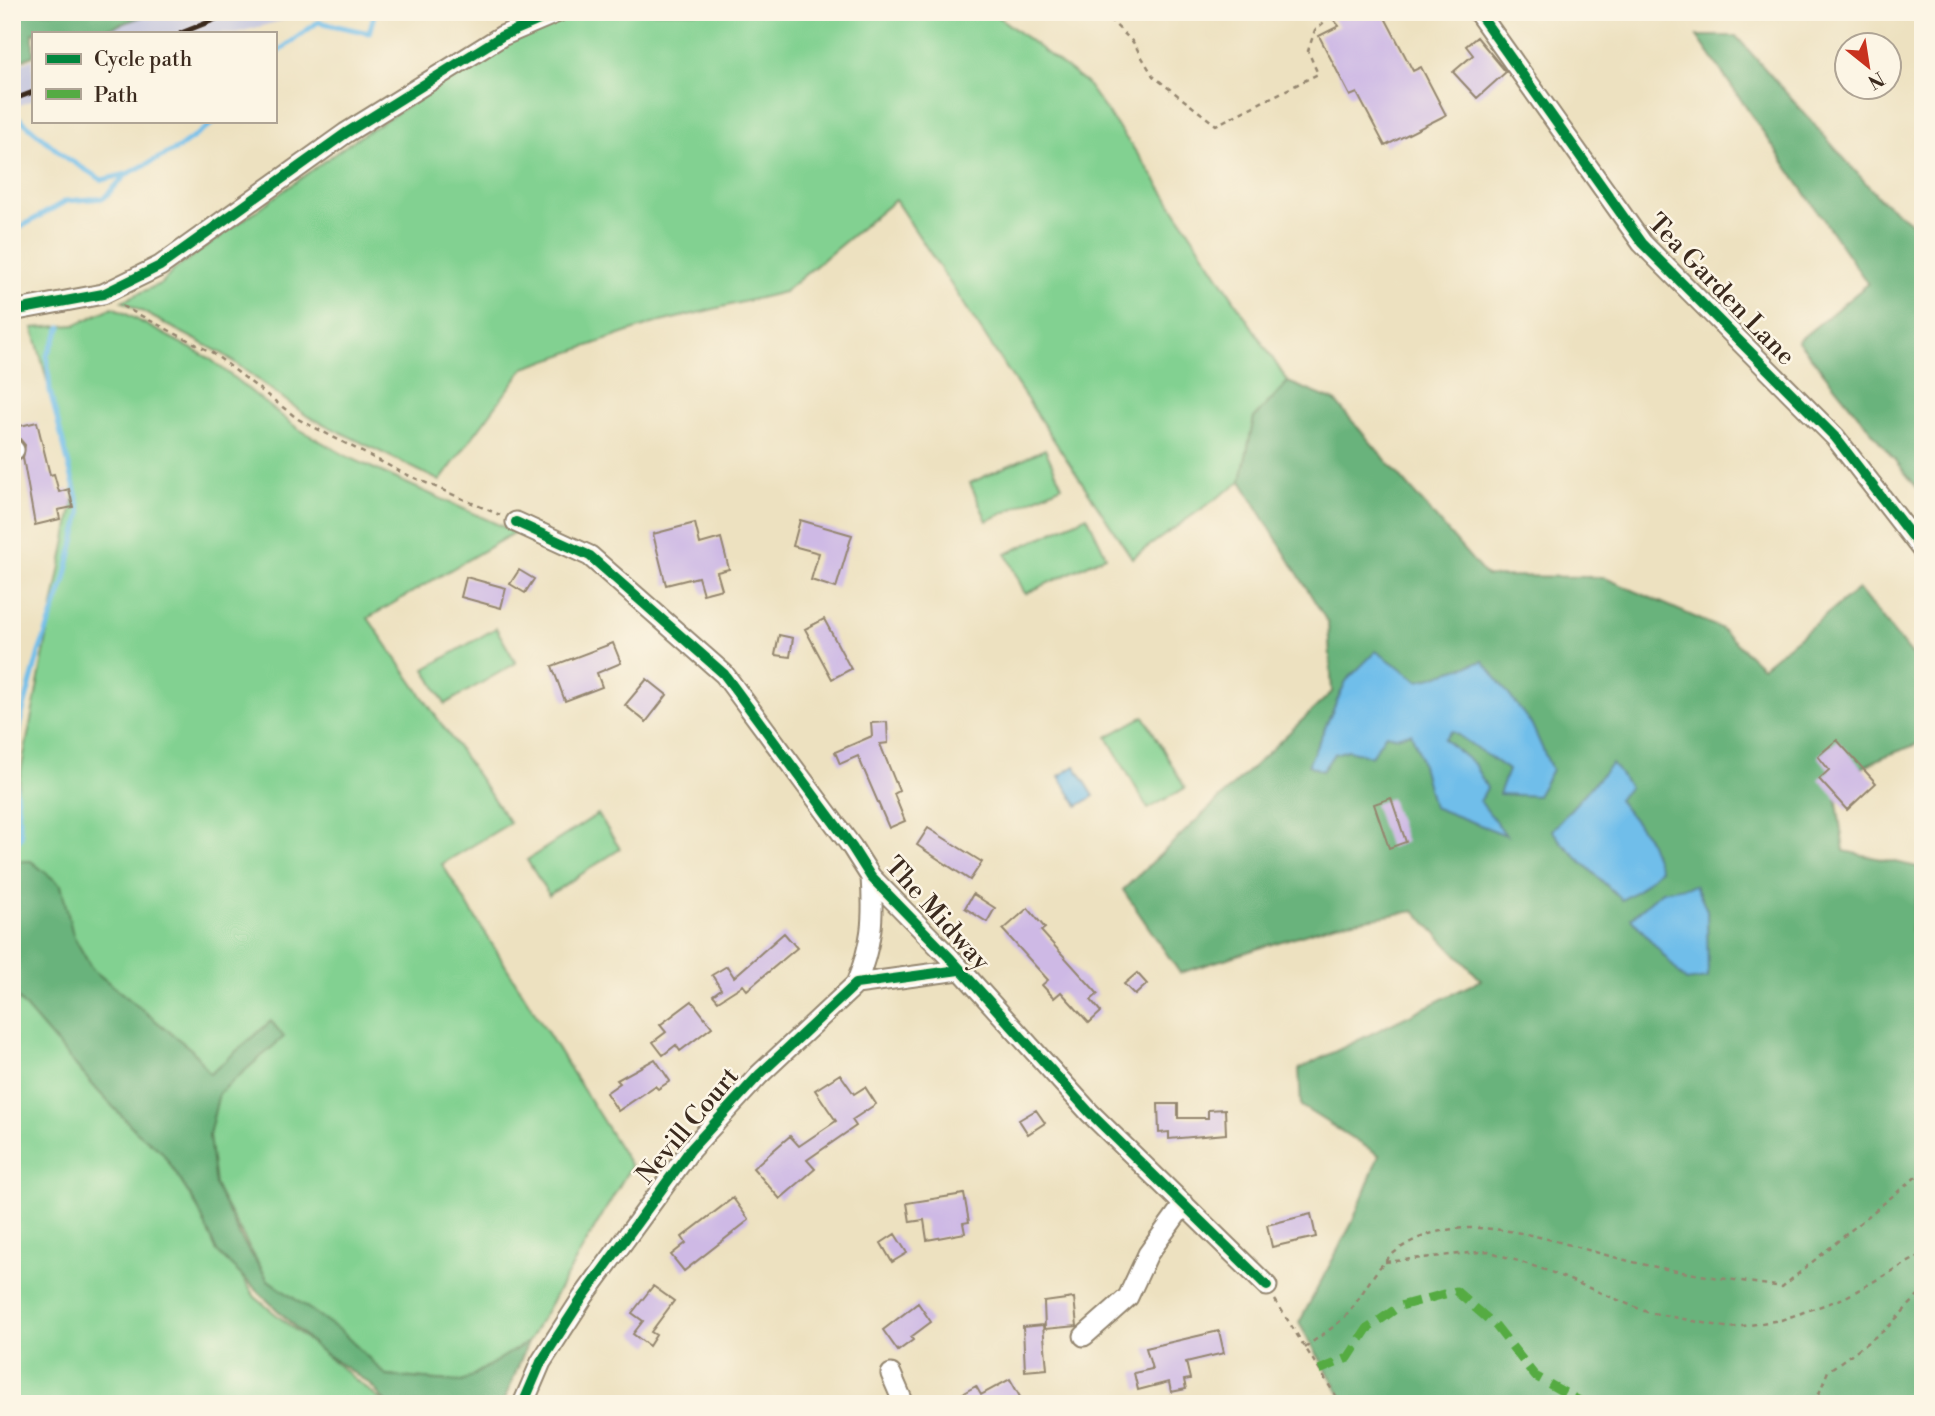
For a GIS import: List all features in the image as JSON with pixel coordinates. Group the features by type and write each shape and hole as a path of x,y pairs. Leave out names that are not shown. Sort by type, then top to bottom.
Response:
{"street":[{"path":"12,311 103,295 160,267 346,133 502,36 558,12"},
{"name":"Tea Garden Lane","path":"1478,12 1642,243 1835,437 1923,551"},
{"name":"The Midway","path":"516,522 590,556 724,674 850,844 871,877 1090,1113 1267,1286"},
{"path":"871,877 874,917 871,943 856,984 959,970"},
{"name":"Nevill Court","path":"523,1404 541,1362 583,1297 691,1149 759,1074 856,984"},
{"path":"1084,1336 1128,1297 1148,1254 1184,1205"},
{"path":"891,1374 904,1404"}],"path":[{"path":"12,20 23,12"},
{"path":"1102,12 1133,42 1153,76 1216,125 1318,74 1308,51 1315,30 1336,12"},
{"path":"103,295 213,353 298,419 403,472 516,522"},
{"path":"1305,1348 1349,1312 1395,1252 1427,1233 1466,1227 1551,1238 1626,1261 1782,1287 1923,1171"},
{"path":"1385,1262 1488,1251 1548,1271 1647,1312 1730,1328 1781,1320 1844,1298 1923,1254"},
{"path":"1267,1286 1341,1404"},
{"path":"1815,1404 1828,1371 1886,1329 1923,1291"}],"shaded area":[{"path":"140,12 314,12 240,32 94,32"},
{"path":"32,59 32,100 12,108 12,67"}],"green space":[{"path":"12,12 155,12 99,32 32,32 32,56 12,63"},
{"path":"578,12 992,12 1086,83 1149,170 1288,382 1254,418 1241,481 1132,558 895,200 784,292 652,324 524,368 440,481 307,416 223,354 122,301 162,283 174,270 351,142 504,45"},
{"path":"1697,36 1736,36 1879,198 1923,232 1923,495 1798,341 1868,284"},
{"path":"113,307 209,358 297,428 348,457 515,532 368,618 510,823 442,864 631,1166 528,1342 462,1382 387,1376 268,1280 30,861 12,861 12,818 76,488 33,328 75,325"},
{"path":"1288,382 1335,401 1486,576 1603,577 1720,628 1762,667 1858,589 1923,668 1923,742 1883,757 1834,782 1844,851 1922,868 1911,930 1923,947 1923,1404 1346,1404 1299,1323 1352,1223 1379,1155 1301,1106 1299,1069 1481,980 1415,911 1336,924 1180,973 1123,890 1332,692 1328,623 1241,481 1254,418"},
{"path":"1045,449 1062,486 987,521 970,483"},
{"path":"1087,516 1106,556 1025,594 1006,554"},
{"path":"496,628 516,663 445,704 425,669"},
{"path":"1144,716 1185,788 1148,809 1107,737"},
{"path":"598,814 620,849 549,895 527,860"},
{"path":"12,861 31,861 61,885 73,935 92,969 192,1050 210,1074 271,1021 284,1037 219,1093 209,1135 215,1185 241,1238 268,1280 342,1332 387,1376 462,1382 528,1342 503,1404 387,1404 370,1384 318,1349 217,1252 197,1206 162,1152 137,1132 98,1091 12,992"},
{"path":"12,992 162,1152 255,1297 385,1404 12,1404"}],"water":[{"path":"1376,651 1419,681 1483,661 1532,725 1552,770 1537,796 1499,794 1508,770 1452,731 1444,739 1474,764 1487,788 1480,801 1506,835 1433,807 1411,733 1396,737 1386,734 1371,756 1348,750 1334,754 1322,771 1308,765 1346,681"},
{"path":"1612,763 1629,787 1618,800 1647,836 1660,869 1638,890 1622,900 1562,843 1552,830"},
{"path":"1075,766 1094,796 1078,806 1059,776"},
{"path":"1695,885 1707,910 1708,978 1686,981 1631,918 1662,891"}],"building":[{"path":"1327,12 1382,12 1413,71 1421,67 1446,115 1385,146 1357,93 1350,96 1319,36 1339,26"},
{"path":"1477,37 1506,72 1477,98 1453,72 1473,55 1466,46"},
{"path":"37,422 50,475 54,474 59,492 69,489 73,507 58,510 60,519 35,525 23,458 25,445 20,439 12,438 12,428"},
{"path":"800,520 852,535 836,588 811,580 819,553 793,546"},
{"path":"695,523 700,544 721,538 729,569 717,572 722,589 703,594 698,577 666,585 653,534"},
{"path":"519,570 534,579 525,593 510,584"},
{"path":"466,577 506,588 501,608 461,597"},
{"path":"824,619 851,669 832,679 805,629"},
{"path":"779,635 793,638 790,657 775,655"},
{"path":"613,643 621,663 597,673 602,687 565,701 552,666"},
{"path":"647,679 667,695 646,722 625,705"},
{"path":"887,722 888,743 880,744 899,791 894,794 905,821 889,828 858,756 840,764 835,752 872,736 871,723"},
{"path":"1837,740 1876,783 1847,810 1819,779 1829,770 1818,756"},
{"path":"1391,798 1406,842 1389,848 1374,804"},
{"path":"928,828 982,862 970,880 917,845"},
{"path":"973,894 995,908 987,922 965,908"},
{"path":"1028,908 1045,928 1041,931 1098,994 1091,1000 1101,1012 1089,1023 1061,992 1054,998 1042,985 1048,980 1003,930"},
{"path":"784,933 797,948 747,990 743,985 718,1001 713,995 721,989 712,975 727,966 734,977"},
{"path":"1137,973 1147,984 1135,995 1124,984"},
{"path":"692,1001 712,1027 680,1051 676,1045 663,1055 653,1042 666,1032 660,1025"},
{"path":"655,1059 670,1081 658,1089 655,1086 618,1111 606,1093 620,1083 617,1080"},
{"path":"840,1074 854,1094 865,1087 876,1104 852,1120 856,1126 807,1160 815,1169 780,1199 753,1168 790,1136 799,1146 836,1121 815,1090"},
{"path":"1158,1104 1178,1104 1178,1118 1208,1118 1208,1110 1225,1109 1226,1134 1169,1139 1169,1132 1159,1133"},
{"path":"1036,1110 1045,1123 1028,1134 1019,1120"},
{"path":"964,1194 969,1222 963,1223 965,1233 927,1240 924,1220 910,1222 907,1203"},
{"path":"733,1198 749,1220 684,1271 671,1255 686,1243 682,1237"},
{"path":"1311,1214 1316,1237 1272,1247 1267,1225"},
{"path":"895,1234 907,1253 892,1262 881,1243"},
{"path":"653,1286 674,1301 651,1332 656,1335 649,1346 633,1334 643,1321 632,1313"},
{"path":"1074,1298 1077,1326 1045,1329 1044,1302"},
{"path":"918,1303 931,1322 898,1351 883,1330"},
{"path":"1043,1325 1047,1369 1025,1371 1023,1327"},
{"path":"1219,1331 1224,1353 1186,1362 1190,1379 1184,1380 1186,1389 1171,1392 1169,1382 1138,1390 1134,1373 1152,1369 1146,1348"},
{"path":"1010,1379 1024,1404 965,1404 960,1395 976,1386 981,1395"}],"waterway":[{"path":"276,53 318,22 369,33 375,12"},
{"path":"12,112 65,157 102,180 127,174"},
{"path":"12,232 66,201 104,198 127,174 177,149 215,122"},
{"path":"12,850 21,837 13,766 22,715 39,652 64,583 81,513 50,391 47,355 61,327"}],"railway":[{"path":"184,32 234,12"},
{"path":"12,100 32,92"}],"marked path":[{"path":"1319,1370 1348,1358 1367,1329 1400,1306 1456,1291 1496,1326 1535,1376 1585,1404"}],"cycle path":[{"path":"12,311 103,294 160,266 346,133 502,36 558,12"},
{"path":"1478,12 1642,243 1835,437 1923,551"},
{"path":"516,522 590,556 724,674 852,847 871,877 951,959 1090,1113 1267,1286"},
{"path":"523,1404 541,1362 583,1297 691,1149 759,1075 856,984 959,970"}]}
